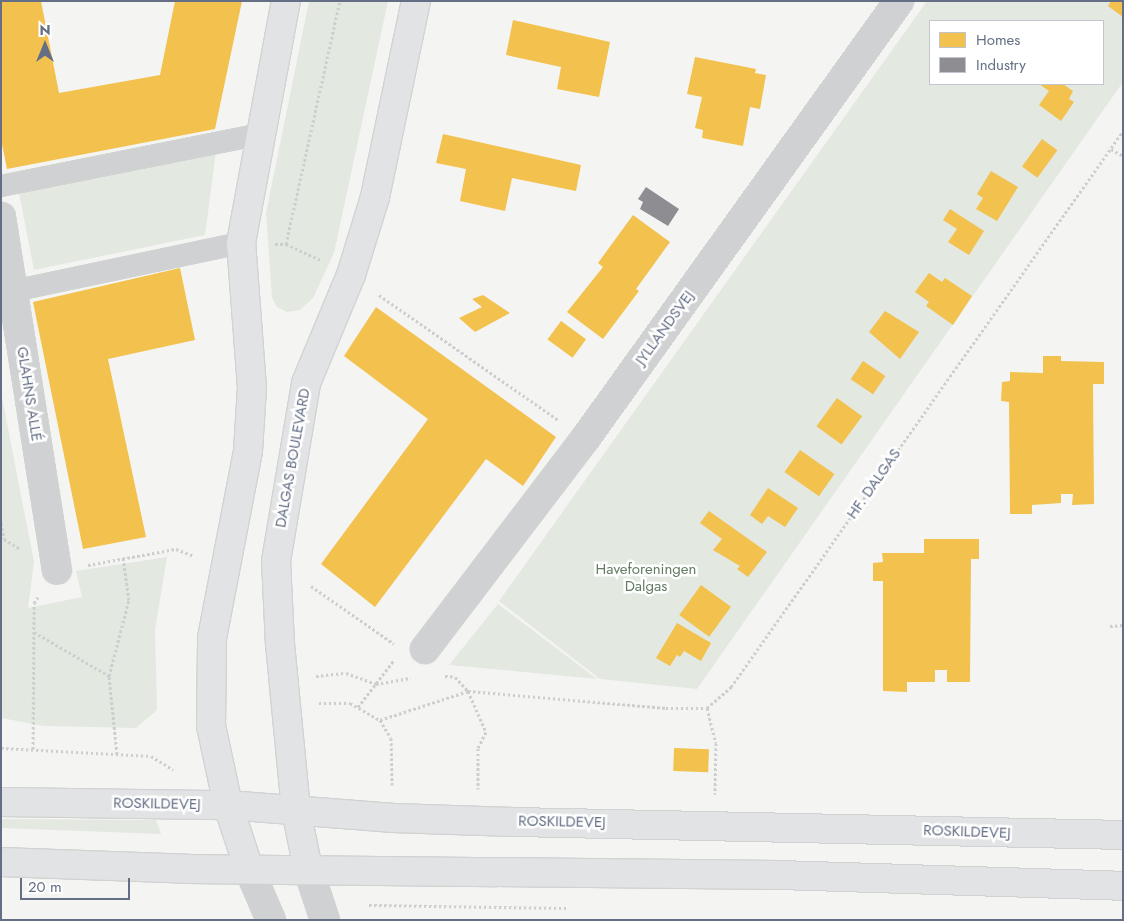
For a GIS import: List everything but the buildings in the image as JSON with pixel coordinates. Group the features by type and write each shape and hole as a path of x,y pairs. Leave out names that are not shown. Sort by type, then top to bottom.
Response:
{"street":[{"path":"271,920 249,869 228,805 211,726 212,638 248,451 252,388 241,243 286,1"},
{"name":"DALGAS BOULEVARD","path":"308,869 296,810 284,691 276,561 306,382 351,275 375,197 416,1"},
{"name":"JYLLANDSVEJ","path":"413,649 585,439 899,1"},
{"name":"GLAHNS ALLÉ","path":"1,217 57,570"},
{"name":"ROSKILDEVEJ","path":"1,802 228,805 393,818 1123,835"},
{"path":"1,862 249,869 769,874 1123,886"},
{"path":"308,869 325,920"}],"lane":[{"path":"1,186 261,134"},
{"path":"13,291 241,243"}],"path":[{"path":"286,244 340,1"},
{"name":"HF. DALGAS","path":"707,708 732,687 1123,131"},
{"path":"1110,149 1123,156"},
{"path":"241,243 286,244 351,275 585,439"},
{"path":"1,523 4,540"},
{"path":"33,750 34,603 57,570 176,549 226,571"},
{"path":"117,754 109,676 129,600 123,558"},
{"path":"276,561 413,649"},
{"path":"1110,626 1123,625"},
{"path":"34,632 109,676"},
{"path":"358,707 397,656"},
{"path":"284,691 346,673 376,684 420,677"},
{"path":"437,674 455,678 468,691 486,732 478,748 477,819"},
{"path":"284,691 350,703 380,720 391,738 393,818"},
{"path":"380,720 468,691 556,697 666,708 707,708 716,743 714,825"},
{"path":"1,748 151,756 182,775"}],"green space":[{"path":"309,1 388,1 334,253 313,298 300,310 287,312 277,307 272,298 266,213"},
{"name":"Haveforeningen Dalgas","path":"927,1 1123,1 1123,82 697,689 600,679 499,601"},
{"path":"216,152 205,235 34,270 19,193"},
{"path":"1,392 34,562 28,608 82,597 76,571 167,557 155,630 157,710 136,728 44,726 1,718"},
{"path":"498,604 597,679 449,665"},
{"path":"1,819 156,820 161,834 1,828"}]}
